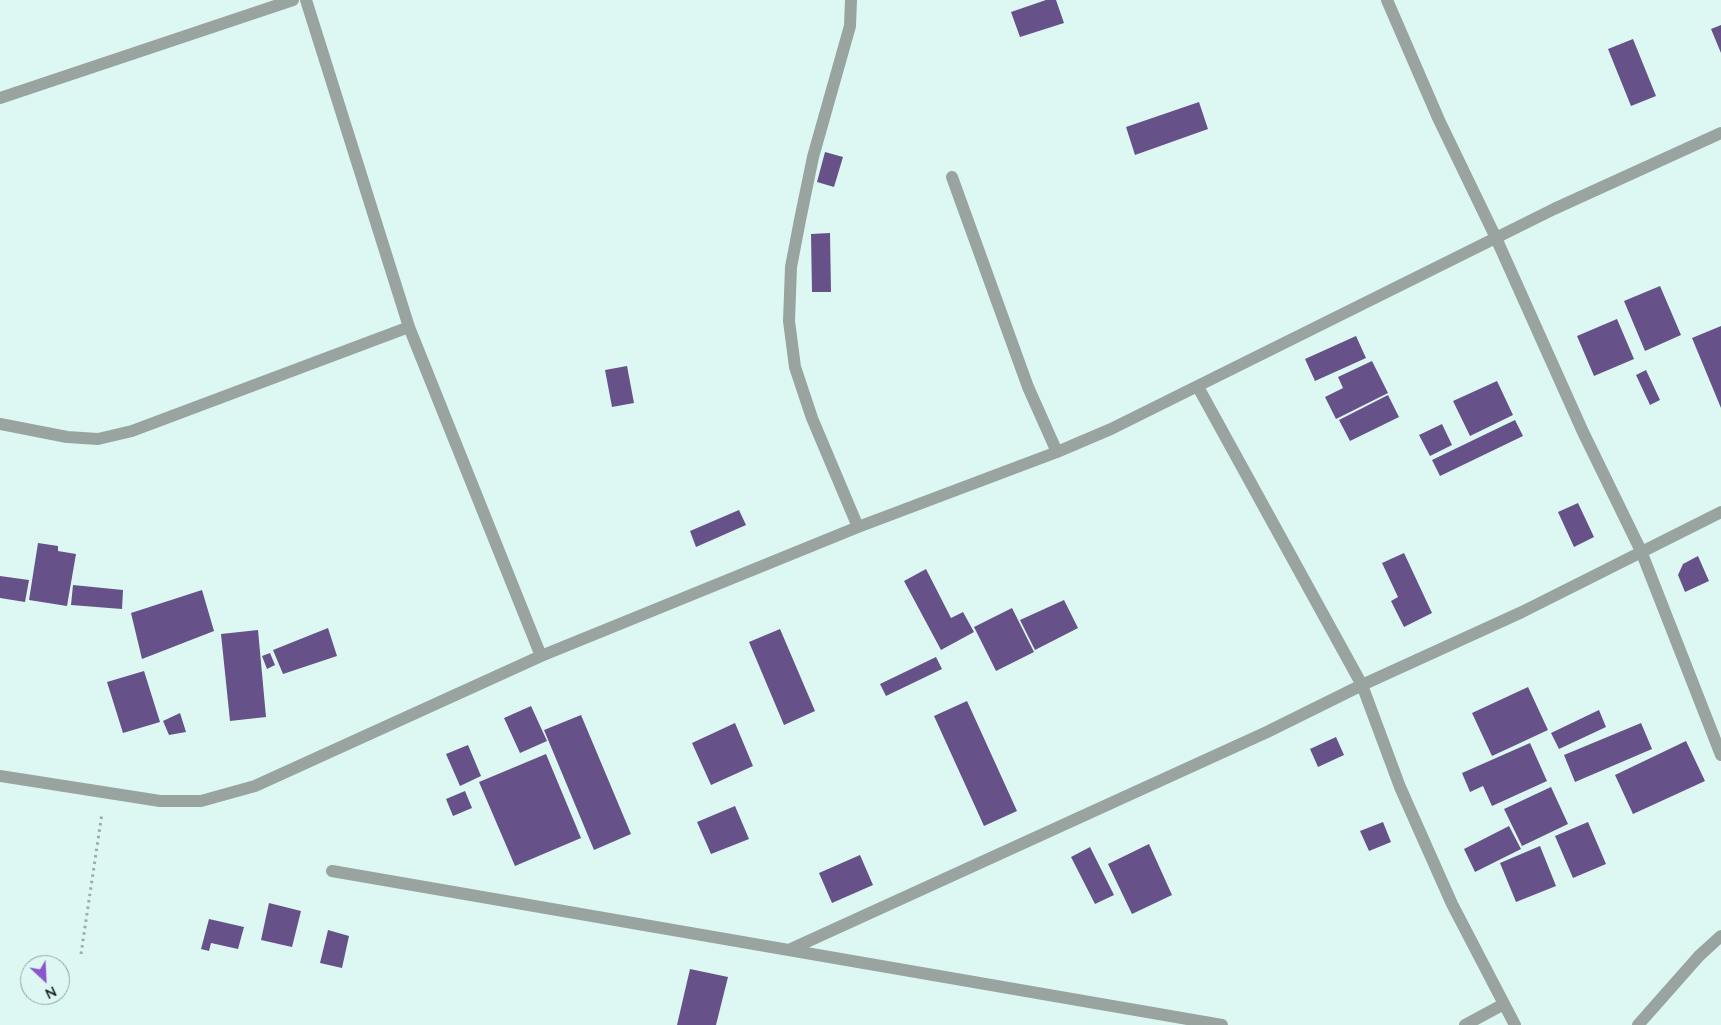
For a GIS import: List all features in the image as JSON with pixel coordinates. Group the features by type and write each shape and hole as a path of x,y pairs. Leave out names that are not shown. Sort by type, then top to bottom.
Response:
{"street":[{"path":"0,98 293,0"},
{"path":"306,0 409,327 541,656"},
{"path":"851,0 850,26 813,157 798,230 791,267 789,321 795,367 812,418 858,527"},
{"path":"1387,0 1439,120 1496,238 1583,432 1641,551 1721,755"},
{"path":"0,776 160,801 201,801 255,786 541,656 858,527 1058,452 1198,387 1288,340 1496,238 1721,133"},
{"path":"952,177 1028,387 1058,452"},
{"path":"0,424 67,437 98,439 132,431 409,327"},
{"path":"1198,387 1362,685 1400,787 1452,904 1515,1025"},
{"path":"791,949 1258,736 1362,685 1522,612 1721,512"},
{"path":"332,871 1222,1025"},
{"path":"1638,1025 1699,956 1721,936"},
{"path":"1464,1025 1504,1004"}],"path":[{"path":"82,954 105,792"}],"building":[{"path":"1046,0 1056,0 1064,23 1020,37 1011,12"},
{"path":"1721,25 1721,53 1711,29"},
{"path":"1633,39 1656,96 1631,106 1608,49"},
{"path":"1199,102 1208,129 1135,155 1126,127"},
{"path":"825,152 843,157 834,187 817,182"},
{"path":"830,233 831,292 812,292 811,234"},
{"path":"1660,286 1681,335 1645,351 1624,301"},
{"path":"1617,319 1634,359 1594,376 1577,336"},
{"path":"1721,326 1721,408 1692,338"},
{"path":"1356,336 1366,358 1315,381 1305,359"},
{"path":"1372,361 1388,393 1336,419 1325,397 1343,388 1338,377"},
{"path":"627,366 634,403 612,407 605,370"},
{"path":"1646,370 1660,400 1650,405 1636,375"},
{"path":"1497,381 1513,415 1470,436 1453,401"},
{"path":"1388,395 1399,417 1350,441 1339,420"},
{"path":"1515,420 1523,436 1440,476 1432,460"},
{"path":"1442,424 1452,445 1430,456 1419,435"},
{"path":"1578,503 1594,537 1574,547 1558,512"},
{"path":"739,510 746,525 696,547 690,531"},
{"path":"38,543 58,546 58,551 76,554 67,606 29,600"},
{"path":"1404,553 1432,613 1404,627 1391,601 1398,597 1382,563"},
{"path":"1698,556 1709,581 1685,592 1678,575 1683,564"},
{"path":"926,569 951,618 963,612 974,632 941,650 904,581"},
{"path":"0,576 29,580 25,602 0,598"},
{"path":"73,585 123,590 122,609 71,605"},
{"path":"202,590 214,631 142,659 131,613"},
{"path":"1064,600 1078,628 1035,650 1020,620"},
{"path":"1012,608 1034,652 996,671 974,627"},
{"path":"328,628 337,656 283,674 273,650"},
{"path":"780,629 815,711 784,725 749,642"},
{"path":"258,630 266,717 230,721 221,634"},
{"path":"270,653 275,665 267,669 262,656"},
{"path":"936,657 942,669 886,696 880,684"},
{"path":"144,671 160,722 123,733 107,682"},
{"path":"1528,687 1548,730 1492,756 1472,713"},
{"path":"967,701 1017,811 984,826 934,716"},
{"path":"531,706 547,741 520,753 504,718"},
{"path":"1599,710 1606,727 1559,749 1551,733"},
{"path":"180,713 186,732 169,735 163,721"},
{"path":"581,715 631,834 594,850 544,730"},
{"path":"735,723 753,766 711,785 692,743"},
{"path":"1641,723 1652,749 1575,782 1564,755"},
{"path":"1336,737 1344,755 1318,767 1310,749"},
{"path":"1686,741 1705,781 1633,814 1615,775"},
{"path":"1530,743 1547,781 1492,806 1483,786 1470,792 1462,773"},
{"path":"468,745 481,776 460,786 446,754"},
{"path":"546,754 581,838 515,866 479,782"},
{"path":"1551,787 1568,824 1522,846 1504,809"},
{"path":"465,791 472,808 453,816 446,799"},
{"path":"735,806 749,839 711,854 697,822"},
{"path":"1383,822 1391,842 1369,851 1360,831"},
{"path":"1588,822 1606,864 1573,878 1555,836"},
{"path":"1509,826 1521,849 1475,872 1464,849"},
{"path":"1149,844 1172,895 1132,914 1108,864"},
{"path":"1540,846 1556,886 1516,902 1500,863"},
{"path":"1090,847 1114,895 1095,904 1071,857"},
{"path":"860,855 873,885 832,903 819,873"},
{"path":"269,903 301,911 292,947 261,940"},
{"path":"209,919 244,927 238,949 211,943 209,951 201,949"},
{"path":"328,930 349,936 342,968 320,963"},
{"path":"690,969 728,977 716,1025 677,1025"}]}
